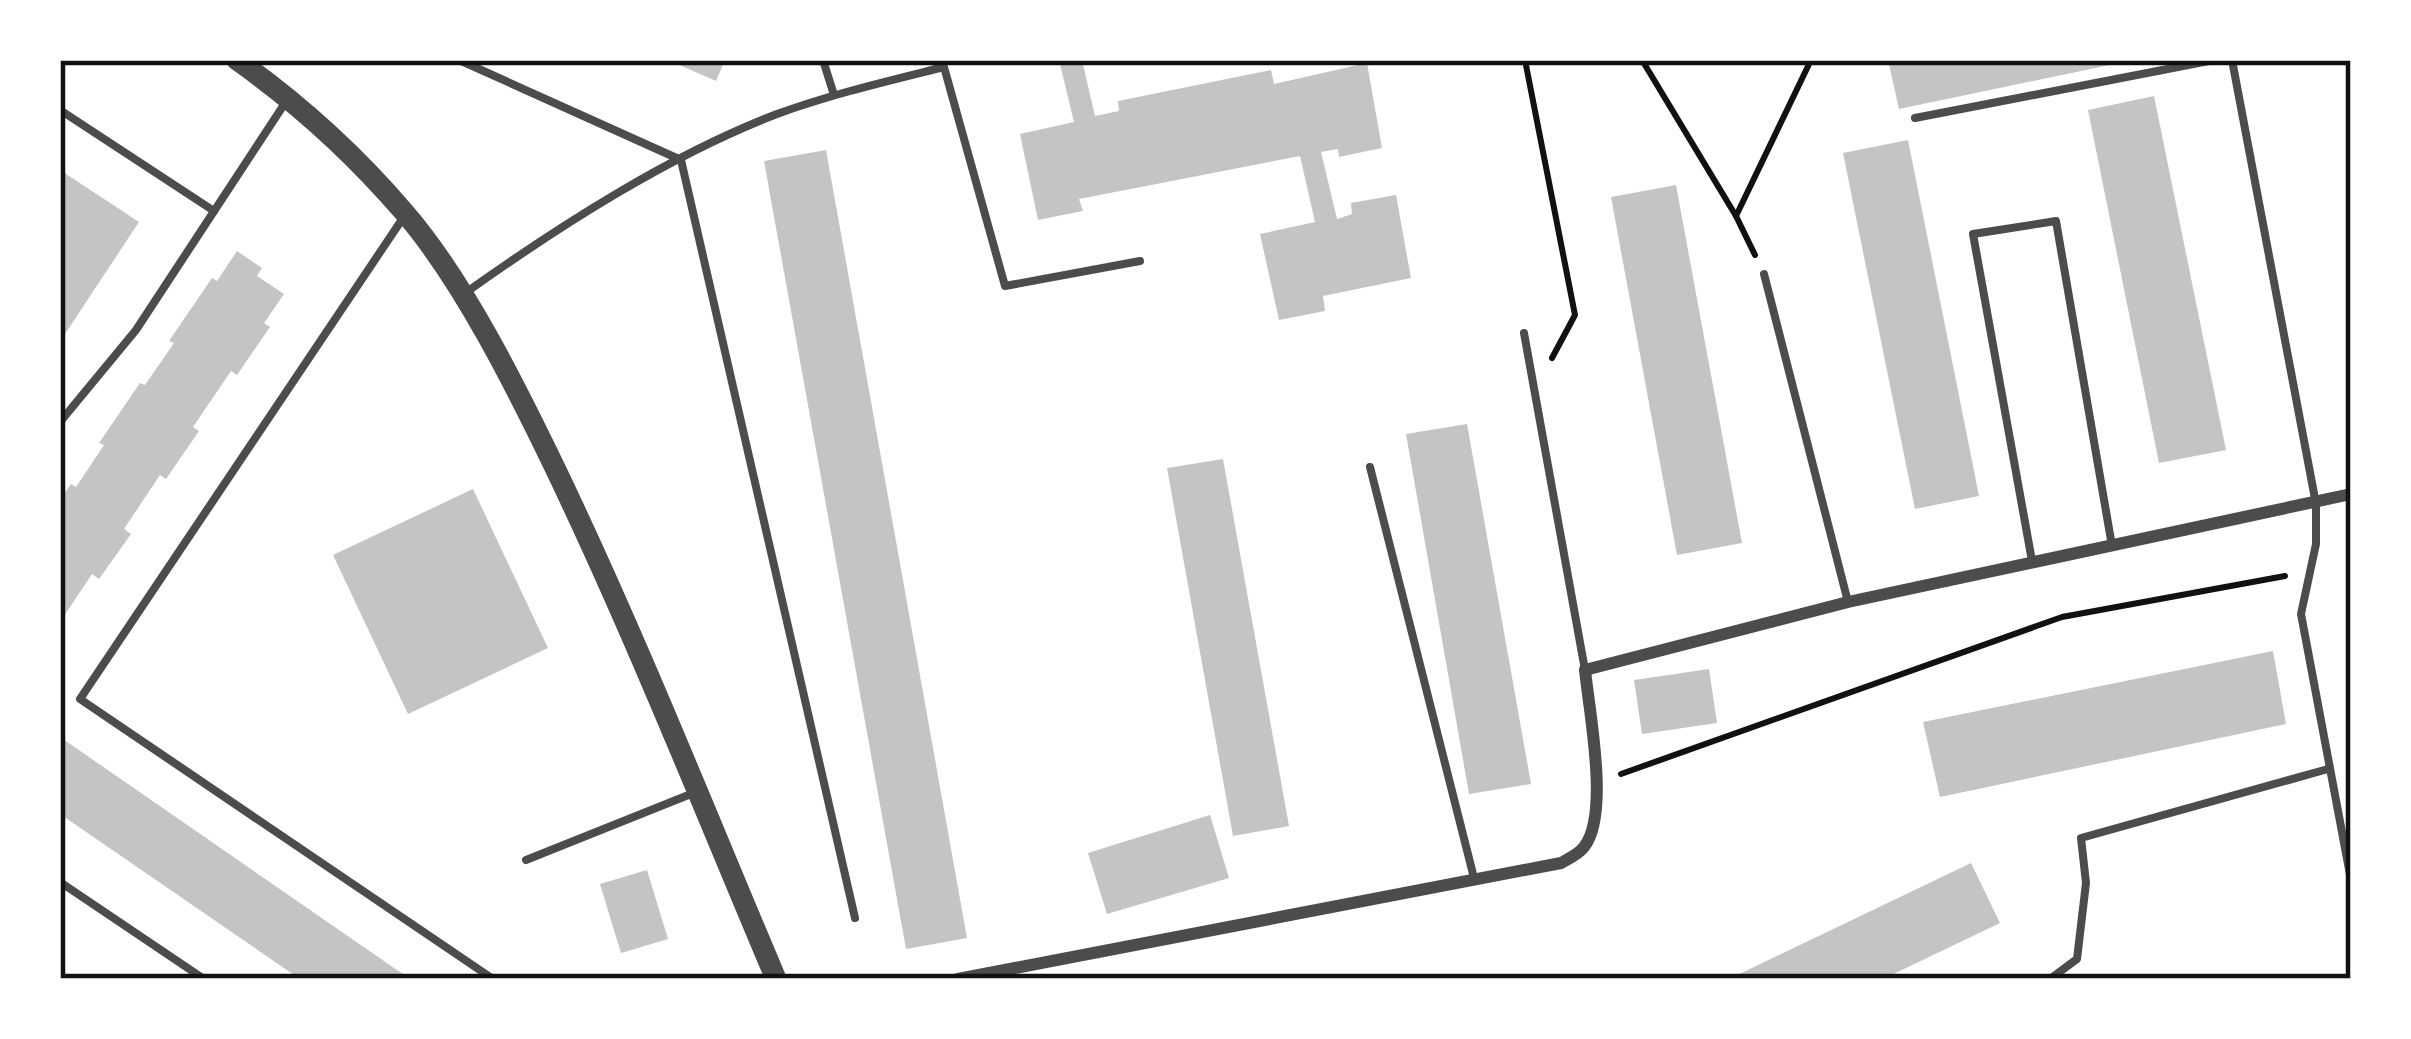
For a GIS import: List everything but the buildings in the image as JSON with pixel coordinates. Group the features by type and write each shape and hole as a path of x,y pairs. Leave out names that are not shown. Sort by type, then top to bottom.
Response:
{"street":[{"path":"237,60 289,97 406,214 462,296 523,403 596,554 776,979"},
{"path":"958,979 1561,863 1583,849 1592,831 1595,784 1586,670 1848,602 2351,494"}],"lane":[{"path":"459,60 681,160"},
{"path":"823,60 834,94"},
{"path":"1915,118 2214,60"},
{"path":"2231,60 2316,504 2316,544 2301,614 2351,880"},
{"path":"462,296 539,240 681,160 773,116 834,94 944,67 1005,286 1140,261"},
{"path":"60,422 136,330 289,97"},
{"path":"60,110 214,211"},
{"path":"681,160 855,918"},
{"path":"406,214 80,699 493,979"},
{"path":"2032,564 1973,235 2056,220 2113,548"},
{"path":"1764,274 1848,602"},
{"path":"1524,333 1586,670"},
{"path":"1370,467 1475,880"},
{"path":"2050,979 2078,959 2086,883 2081,838 2328,769"},
{"path":"526,860 697,791"},
{"path":"60,882 204,979"}],"path":[{"path":"1525,60 1575,315 1535,390"},
{"path":"1642,60 1736,216 1764,274"},
{"path":"1736,216 1811,60"},
{"path":"1595,784 2062,617 2310,572"}]}
